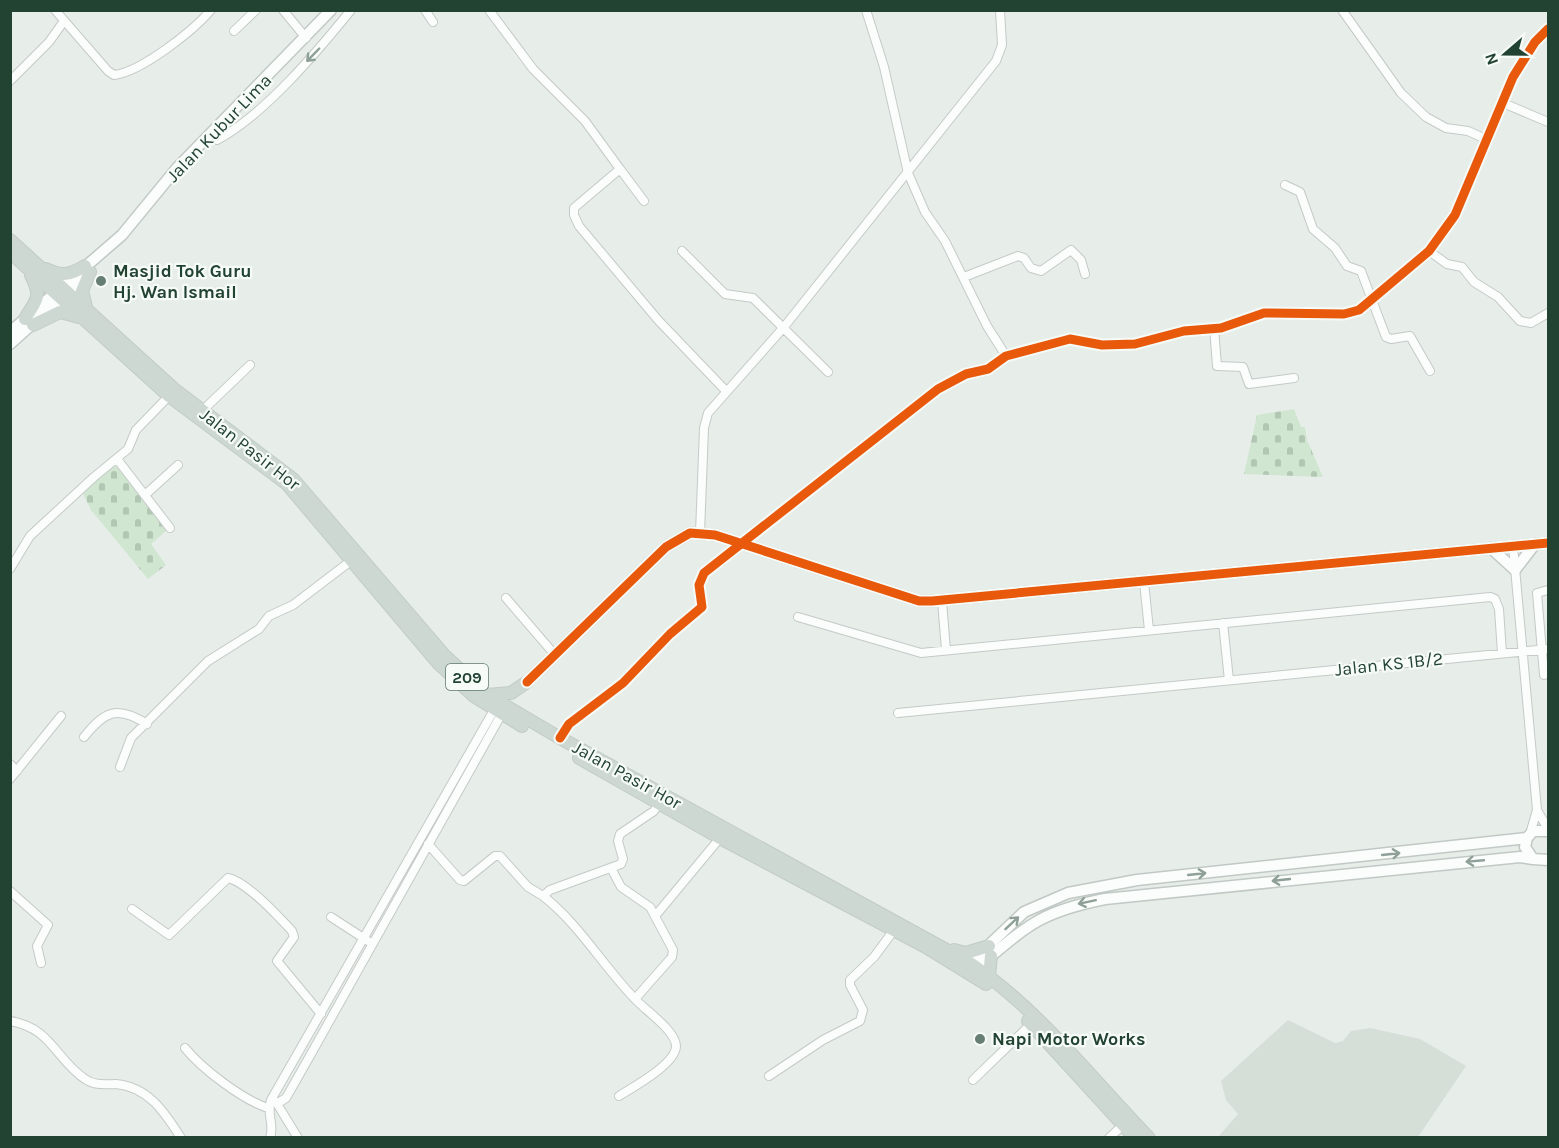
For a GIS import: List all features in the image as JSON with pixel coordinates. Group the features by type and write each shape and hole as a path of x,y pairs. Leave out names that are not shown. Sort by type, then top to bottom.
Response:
{"main road":[{"name":"Jalan Pasir Hor","path":"10,240 34,267 168,396 287,484 438,663 497,713 720,838 894,930 986,983 1031,1024 1135,1137"},
{"name":"Jalan Pasir Hor","path":"10,252 34,267"},
{"path":"34,267 63,275 87,269 82,291 85,314 60,312 29,322 38,299 34,267"},
{"name":"Jalan Pasir Hor","path":"85,314 202,411 293,479 445,656 487,695 560,738 974,965 1037,1018 1149,1137"},
{"path":"487,695 511,693 527,682"},
{"path":"519,715 515,700 527,682"},
{"path":"950,951 966,953 990,951 989,976"}],"street":[{"path":"55,10 114,75 128,71 181,38 211,10"},
{"path":"234,31 256,10"},
{"path":"283,10 306,38"},
{"name":"Jalan Kubur Lima","path":"29,322 109,248 143,212 176,170 331,10"},
{"path":"210,135 218,140 233,132 259,109 318,50 351,10"},
{"path":"425,10 434,22"},
{"path":"489,10 533,69 585,121 644,201"},
{"path":"866,10 884,67 905,151 908,173 925,212 964,277 987,326 1006,356"},
{"path":"700,533 705,420 726,391 784,327 996,61 1002,45 1000,10"},
{"path":"1342,10 1401,93 1426,117 1446,128 1459,129 1488,140"},
{"path":"10,81 49,42 64,21"},
{"path":"560,738 569,724 624,683 670,634 702,608 699,585 704,573 938,389 966,374 988,369 1006,356 1059,340 1077,339 1122,346 1184,331 1214,328 1264,313 1351,313 1371,300 1385,285 1429,251 1455,215 1524,58 1548,29"},
{"path":"1503,103 1548,122"},
{"path":"620,169 574,208 576,220 658,320 726,391"},
{"path":"1285,185 1300,192 1313,229 1335,248 1347,266 1361,271 1386,337 1391,339 1410,336 1430,371"},
{"path":"964,277 1018,256 1024,258 1031,268 1041,271 1071,250 1081,260 1085,274"},
{"path":"681,251 725,294 753,298 828,372"},
{"path":"1429,251 1447,264 1462,267 1474,282 1498,297 1520,321 1531,323 1548,313"},
{"path":"10,332 29,322"},
{"path":"10,344 29,322"},
{"path":"1214,328 1217,366 1243,367 1250,384 1294,378"},
{"path":"202,411 250,365"},
{"path":"10,569 30,536 128,449 136,430 168,396"},
{"path":"117,459 170,528"},
{"path":"145,495 178,465"},
{"path":"527,682 666,546 680,536 700,533 743,544 919,601 942,601 1548,543"},
{"path":"1515,570 1535,544"},
{"path":"1513,546 1537,810 1548,830"},
{"path":"1491,548 1515,570"},
{"path":"120,767 127,743 147,724 154,713 167,704 208,661 259,629 269,616 293,605 352,560"},
{"path":"1144,582 1149,630"},
{"path":"1544,675 1545,649 1537,593 1548,590"},
{"path":"798,617 896,648 921,653 1490,597 1495,599 1499,609 1502,653"},
{"path":"506,598 555,655"},
{"path":"942,601 946,650"},
{"path":"1223,623 1229,680"},
{"name":"Jalan KS 1B/2","path":"898,713 1545,649"},
{"path":"84,737 99,719 111,713 124,712 147,724"},
{"path":"185,1048 196,1060 253,1102 272,1104 286,1098 428,844 497,713"},
{"path":"270,1137 272,1104 364,939 497,713"},
{"path":"10,779 61,716"},
{"path":"10,764 17,771"},
{"path":"543,896 580,879 612,870 623,860 618,841 620,834 654,811 659,803"},
{"path":"1533,859 1525,847 1537,810"},
{"path":"990,951 1024,912 1068,893 1137,880 1528,836 1538,829 1548,830"},
{"path":"656,915 720,838"},
{"path":"428,844 460,880 464,881 495,856 500,856 528,887 543,896 561,912 635,999 675,1038 676,1049 672,1059 618,1096"},
{"path":"974,965 1026,926 1070,906 1138,894 1520,857 1548,860"},
{"path":"1244,869 1245,884"},
{"path":"612,870 621,887 640,898 656,915 672,946 673,953 635,999"},
{"path":"132,909 169,935 195,907 228,878 234,879 263,902 292,931 294,937 292,942 277,961 321,1014"},
{"path":"10,891 48,925 37,946 41,963"},
{"path":"331,917 372,944"},
{"path":"770,1076 823,1040 860,1021 863,1010 850,985 850,980 874,957 894,930"},
{"path":"10,1021 28,1025 43,1034 86,1081 99,1085 124,1085 152,1098 181,1137"},
{"path":"973,1080 1031,1024"},
{"path":"272,1104 298,1137"},
{"path":"1109,1137 1123,1125"}],"shaded area":[{"path":"1288,1020 1335,1043 1343,1041 1351,1031 1370,1028 1420,1039 1466,1066 1418,1137 1218,1137 1238,1114 1226,1100 1221,1081"}],"green space":[{"path":"1294,409 1301,427 1305,427 1307,440 1323,477 1244,474 1257,415"},
{"path":"119,465 167,530 151,544 166,565 148,579 91,510 83,494 108,470"}],"cycle path":[{"path":"560,738 569,724 623,683 670,634 702,607 699,585 704,573 938,389 966,374 988,369 1006,356 1070,339 1102,345 1135,344 1184,331 1221,328 1264,313 1344,314 1359,310 1429,251 1455,215 1513,77 1535,42 1548,29"},
{"path":"527,682 666,547 690,533 715,535 919,601 1548,543"}],"place":[{"name":"Masjid Tok Guru Hj. Wan Ismail","path":"101,281"},
{"name":"Napi Motor Works","path":"980,1039"}]}
